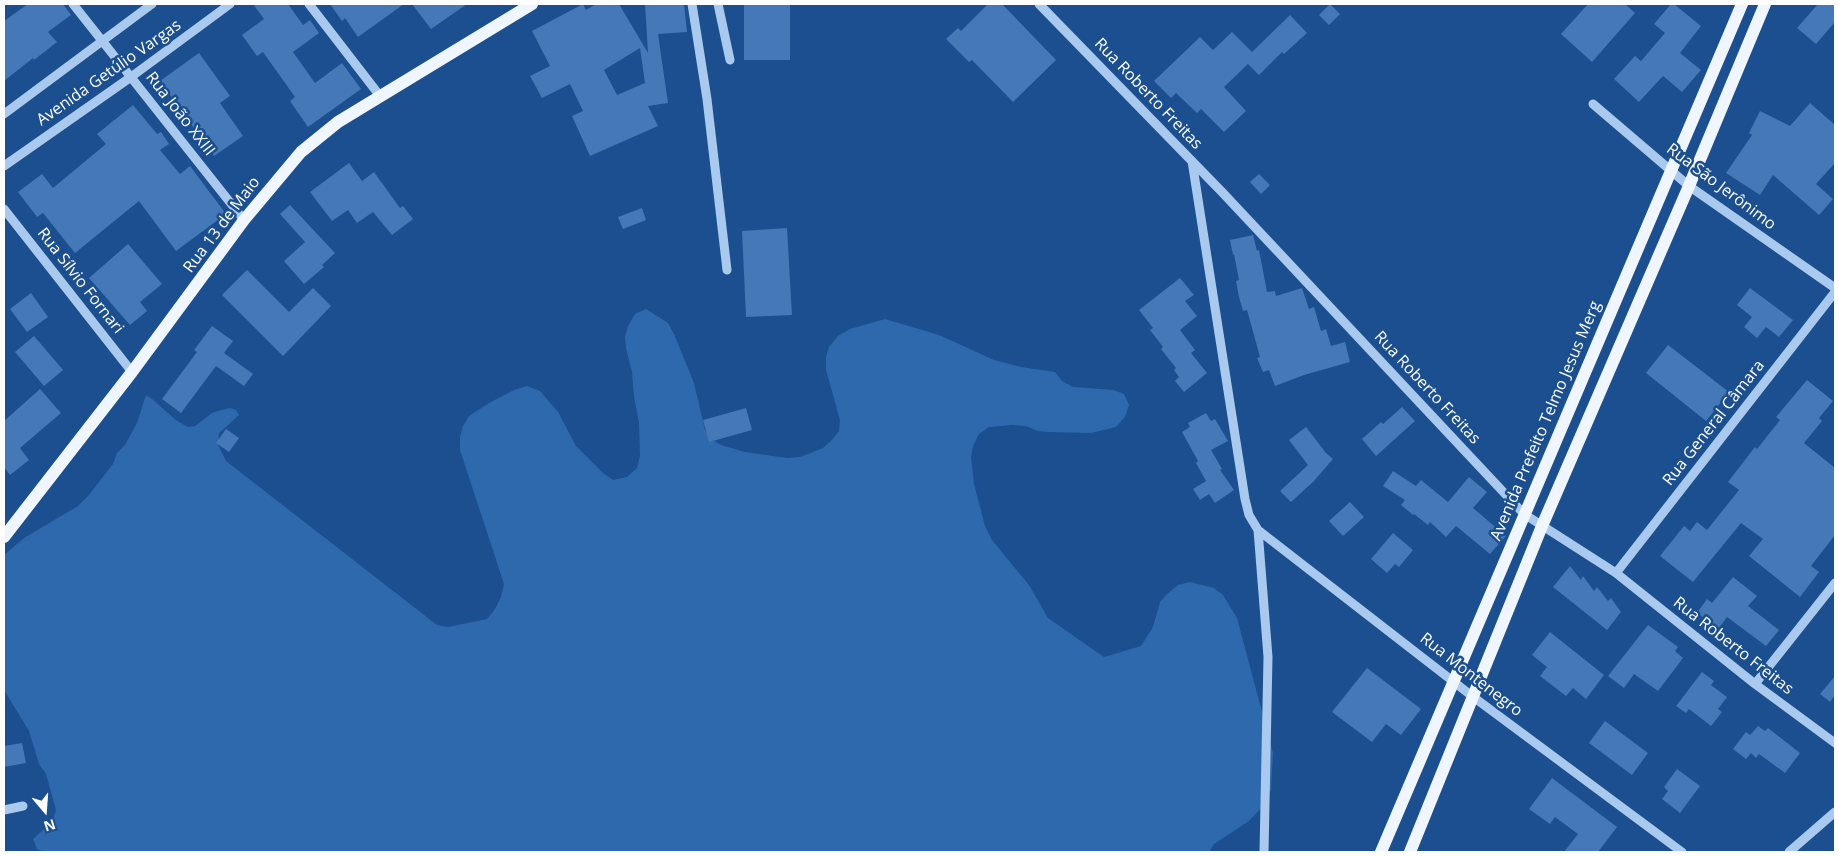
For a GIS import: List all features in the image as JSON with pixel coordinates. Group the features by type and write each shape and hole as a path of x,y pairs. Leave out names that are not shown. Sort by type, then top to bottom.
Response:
{"main road":[{"name":"Rua 13 de Maio","path":"4,536 132,372 244,220 301,152 338,122 532,4"},
{"name":"Avenida Prefeito Telmo Jesus Merg","path":"1381,852 1670,169 1742,4"},
{"path":"1410,852 1542,526 1689,186 1765,4"}],"street":[{"name":"Rua João XXIII","path":"73,4 244,220"},
{"name":"Avenida Getúlio Vargas","path":"4,114 152,4"},
{"name":"Avenida Getúlio Vargas","path":"4,166 230,4"},
{"path":"309,4 380,96"},
{"path":"692,4 707,99 727,270"},
{"path":"718,4 730,60"},
{"name":"Rua Roberto Freitas","path":"1039,4 1192,161 1524,514 1616,572 1755,684 1835,743"},
{"name":"Rua São Jerônimo","path":"1593,104 1689,186 1835,290"},
{"name":"Rua Montenegro","path":"1192,161 1244,489 1249,515 1258,530 1472,696 1682,852"},
{"name":"Rua Sílvio Fornari","path":"4,209 132,372"},
{"name":"Rua General Câmara","path":"1616,572 1835,290"},
{"path":"1258,530 1268,657 1264,852"},
{"path":"1755,684 1835,583"},
{"path":"4,810 23,806"},
{"path":"1789,852 1835,812"}],"shaded area":[{"path":"646,309 668,323 674,334 694,383 705,430 712,439 721,445 745,452 787,458 800,457 823,448 831,441 839,431 840,420 826,370 826,357 829,347 838,336 850,329 885,319 939,335 994,360 1021,367 1055,372 1062,381 1073,387 1113,390 1124,394 1129,405 1125,417 1116,427 1091,433 1038,431 1026,426 1012,425 989,427 979,434 973,446 971,457 974,484 985,526 992,540 1029,585 1048,618 1104,657 1141,646 1153,627 1160,602 1178,585 1190,582 1214,588 1223,595 1237,618 1273,753 1271,790 1266,803 1249,821 1214,844 1209,852 44,852 37,849 33,839 52,822 56,810 46,774 39,764 29,731 4,690 4,555 24,538 78,506 88,496 113,464 117,453 125,445 137,423 146,395 177,421 188,427 195,426 212,413 230,408 236,410 239,415 219,433 218,445 226,461 437,625 448,627 487,619 501,597 504,584 460,450 460,437 463,426 469,416 514,390 527,386 540,391 558,412 576,446 603,473 613,480 627,477 637,468 640,456 639,423 625,337 628,326 635,314"}],"building":[{"path":"28,4 63,4 71,15 48,32 57,42 4,81 4,21"},
{"path":"253,4 288,4 303,25 310,20 319,33 293,52 315,83 342,63 361,89 308,127 290,101 295,97 263,52 257,56 242,35 264,19"},
{"path":"330,4 404,4 358,37 345,18 342,21"},
{"path":"412,4 467,4 431,29"},
{"path":"583,4 586,10 596,4 619,4 648,53 645,4 684,4 687,32 658,34 668,103 648,106 658,126 590,156 572,116 583,111 570,84 542,98 530,76 550,66 532,31","holes":["640,48 645,83 617,95 604,70"]},
{"path":"744,4 790,4 790,60 744,60"},
{"path":"988,4 1002,4 1056,60 1013,102 972,60 969,62 946,39 958,28 961,31"},
{"path":"1330,4 1340,14 1329,25 1319,15"},
{"path":"1588,4 1625,4 1635,13 1592,62 1561,34"},
{"path":"1671,4 1674,4 1701,26 1680,53 1701,70 1682,92 1663,76 1639,102 1614,79 1635,56 1641,61 1665,33 1654,24"},
{"path":"1818,4 1835,4 1835,22 1816,44 1797,28"},
{"path":"1290,15 1307,33 1284,54 1282,52 1259,75 1248,64 1224,87 1246,111 1224,132 1201,109 1197,113 1176,93 1171,98 1154,81 1200,37 1213,50 1232,32 1252,52"},
{"path":"199,53 230,96 220,103 243,136 214,156 160,81"},
{"path":"1810,103 1835,125 1835,163 1816,184 1833,199 1819,215 1773,175 1760,195 1726,173 1752,135 1749,133 1760,111 1790,126"},
{"path":"133,105 157,134 161,132 169,144 160,150 180,174 190,166 226,214 176,251 139,201 75,253 43,213 37,217 18,192 42,174 53,188 106,144 97,134"},
{"path":"349,163 362,181 374,172 400,208 403,206 413,219 392,235 373,212 357,223 348,210 332,221 310,192"},
{"path":"1259,174 1270,185 1261,194 1250,182"},
{"path":"290,205 335,253 322,265 324,267 304,284 284,261 305,242 280,214"},
{"path":"642,208 646,220 623,229 618,217"},
{"path":"787,228 792,315 746,317 742,231"},
{"path":"1253,235 1257,251 1259,250 1267,292 1275,291 1276,296 1302,288 1309,309 1314,307 1321,331 1326,329 1331,346 1345,342 1350,362 1304,375 1275,386 1269,370 1263,372 1257,358 1260,357 1247,310 1243,311 1239,297 1236,281 1239,280 1230,240"},
{"path":"128,244 162,284 140,302 147,311 130,325 89,278"},
{"path":"247,270 289,312 313,288 331,306 283,356 222,295"},
{"path":"1180,278 1194,295 1185,301 1197,316 1180,330 1195,350 1191,353 1207,373 1184,392 1175,381 1179,377 1174,370 1176,368 1161,349 1163,347 1150,330 1153,328 1139,310"},
{"path":"1750,288 1793,320 1779,337 1766,327 1757,338 1744,327 1752,317 1737,305"},
{"path":"31,293 48,317 27,332 10,309"},
{"path":"212,326 233,341 224,353 253,374 244,386 216,366 181,413 162,399 197,352 194,350"},
{"path":"34,336 63,370 44,386 15,352"},
{"path":"1668,345 1729,392 1706,421 1646,373"},
{"path":"1807,380 1833,401 1819,418 1822,421 1804,443 1835,468 1835,535 1811,566 1819,572 1800,597 1749,556 1763,539 1741,523 1693,582 1660,556 1684,526 1690,531 1697,522 1707,530 1739,490 1728,482 1755,447 1757,449 1780,420 1776,417"},
{"path":"40,389 61,413 20,448 29,460 10,475 4,467 4,421"},
{"path":"1402,407 1415,421 1376,456 1362,439"},
{"path":"746,408 752,430 709,442 703,420"},
{"path":"1206,413 1211,421 1215,419 1228,441 1211,450 1222,469 1220,470 1234,490 1215,503 1209,494 1200,500 1193,489 1206,481 1196,463 1198,461 1182,432 1190,427 1188,423"},
{"path":"1306,427 1333,459 1314,481 1291,502 1280,491 1308,465 1289,440"},
{"path":"226,429 239,438 229,452 216,443"},
{"path":"1393,471 1416,486 1421,480 1448,502 1469,477 1487,492 1473,508 1506,536 1490,554 1456,526 1446,537 1430,522 1428,525 1413,515 1401,505 1405,500 1383,486"},
{"path":"1350,502 1364,517 1343,536 1329,521"},
{"path":"1393,533 1413,550 1399,567 1395,564 1387,573 1371,559"},
{"path":"1570,566 1581,580 1583,576 1594,591 1597,587 1608,601 1611,598 1621,612 1607,630 1553,587"},
{"path":"1733,577 1757,596 1748,606 1779,630 1766,646 1727,617 1718,629 1697,613 1707,599 1712,603"},
{"path":"1648,625 1678,647 1675,651 1683,658 1658,691 1634,674 1624,688 1608,676"},
{"path":"1550,632 1604,675 1586,699 1573,688 1566,696 1540,676 1547,667 1532,655"},
{"path":"1367,668 1421,709 1401,735 1386,724 1372,742 1332,712"},
{"path":"1702,672 1714,681 1711,685 1727,697 1718,709 1722,712 1711,726 1689,709 1686,713 1676,706"},
{"path":"1835,676 1835,695 1830,702 1820,694"},
{"path":"1605,721 1648,753 1632,775 1589,743"},
{"path":"1758,726 1765,731 1768,728 1800,753 1785,773 1759,754 1756,758 1751,753 1746,759 1733,749 1746,732 1750,735"},
{"path":"22,743 26,763 4,767 4,746"},
{"path":"1677,769 1700,786 1680,813 1662,799 1668,791 1664,787"},
{"path":"1552,778 1617,827 1598,852 1564,852 1578,834 1555,817 1550,824 1529,809"}]}
